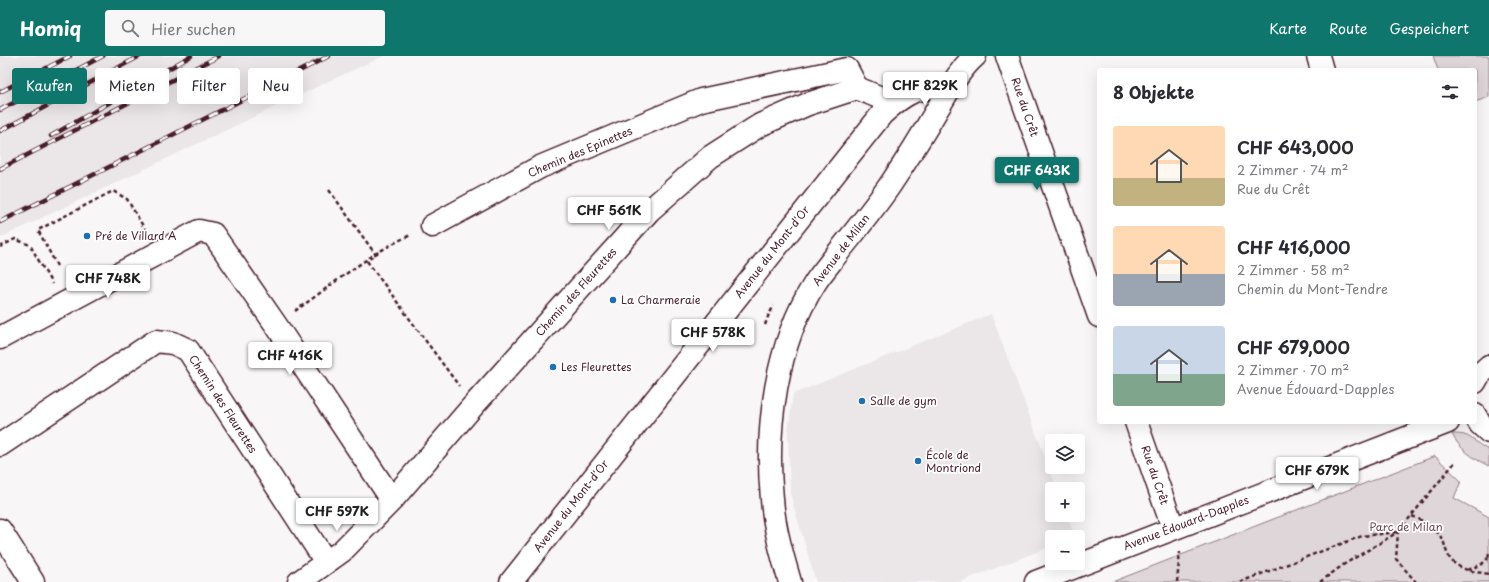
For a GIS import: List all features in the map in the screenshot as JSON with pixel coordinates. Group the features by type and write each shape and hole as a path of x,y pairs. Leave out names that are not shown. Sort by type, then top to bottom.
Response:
{"street":[{"name":"Rue du Crêt","path":"1008,56 1097,310"},
{"path":"1318,56 1321,68"},
{"name":"Avenue de Milan","path":"790,582 779,542 772,500 770,442 773,404 780,372 790,338 798,316 815,283 890,186 950,87 972,58"},
{"name":"Chemin des Epinettes","path":"432,226 540,167 701,100 847,69 857,88"},
{"name":"Avenue du Mont-d'Or","path":"510,582 882,114 893,103 904,96 924,88 950,87"},
{"path":"857,88 893,103"},
{"name":"Chemin des Fleurettes","path":"299,582 342,551 392,500 473,406 649,212 710,157 760,125 808,104 857,88"},
{"path":"0,338 199,231 214,234 392,500"},
{"name":"Chemin des Fleurettes","path":"0,445 156,341 173,343 188,350 326,562"},
{"path":"1477,419 1480,424 1489,432"},
{"name":"Rue du Crêt","path":"1137,424 1173,528"},
{"name":"Avenue Édouard-Dapples","path":"1036,582 1443,424"},
{"path":"0,530 32,582"}],"path":[{"path":"329,190 376,255"},
{"path":"57,266 38,230 113,191 127,199 158,252"},
{"path":"276,325 376,255 401,240 432,226"},
{"path":"0,247 15,239 30,245 64,304"},
{"path":"367,261 473,406"},
{"path":"765,325 771,311"},
{"path":"1320,582 1343,564 1398,532 1456,461"},
{"path":"1412,516 1423,520 1435,530 1443,541 1449,556 1454,563 1467,570 1489,574"},
{"path":"1240,582 1362,536 1398,532"},
{"path":"1398,532 1396,559 1416,582"},
{"path":"1177,582 1180,552"},
{"path":"1467,570 1482,564 1488,559 1489,553"}],"shaded area":[{"path":"0,56 384,56 303,93 303,68 248,68 248,104 281,104 0,238"},
{"name":"École de Montriond","path":"991,314 1045,457 1045,474 1051,474 1054,482 1045,482 1045,522 1070,522 1072,530 1045,530 1045,549 960,582 816,582 790,493 788,432 793,394"}],"green space":[{"path":"1433,56 1489,56 1489,97 1477,101 1477,68 1437,68"},
{"path":"1452,434 1467,436 1489,450 1489,466 1463,449"},
{"name":"Parc de Milan","path":"1435,456 1461,481 1454,498 1489,517 1489,582 1112,582"}],"railway":[{"path":"0,92 70,56"},
{"path":"0,110 103,56"},
{"path":"0,131 140,56"},
{"path":"51,136 191,56"},
{"path":"0,169 219,56"},
{"path":"0,222 329,56"}],"place":[{"name":"Pré de Villard A","path":"87,236"},
{"name":"La Charmeraie","path":"613,300"},
{"name":"Les Fleurettes","path":"553,367"},
{"name":"Salle de gym","path":"862,401"},
{"name":"École de Montriond","path":"918,461"}]}
